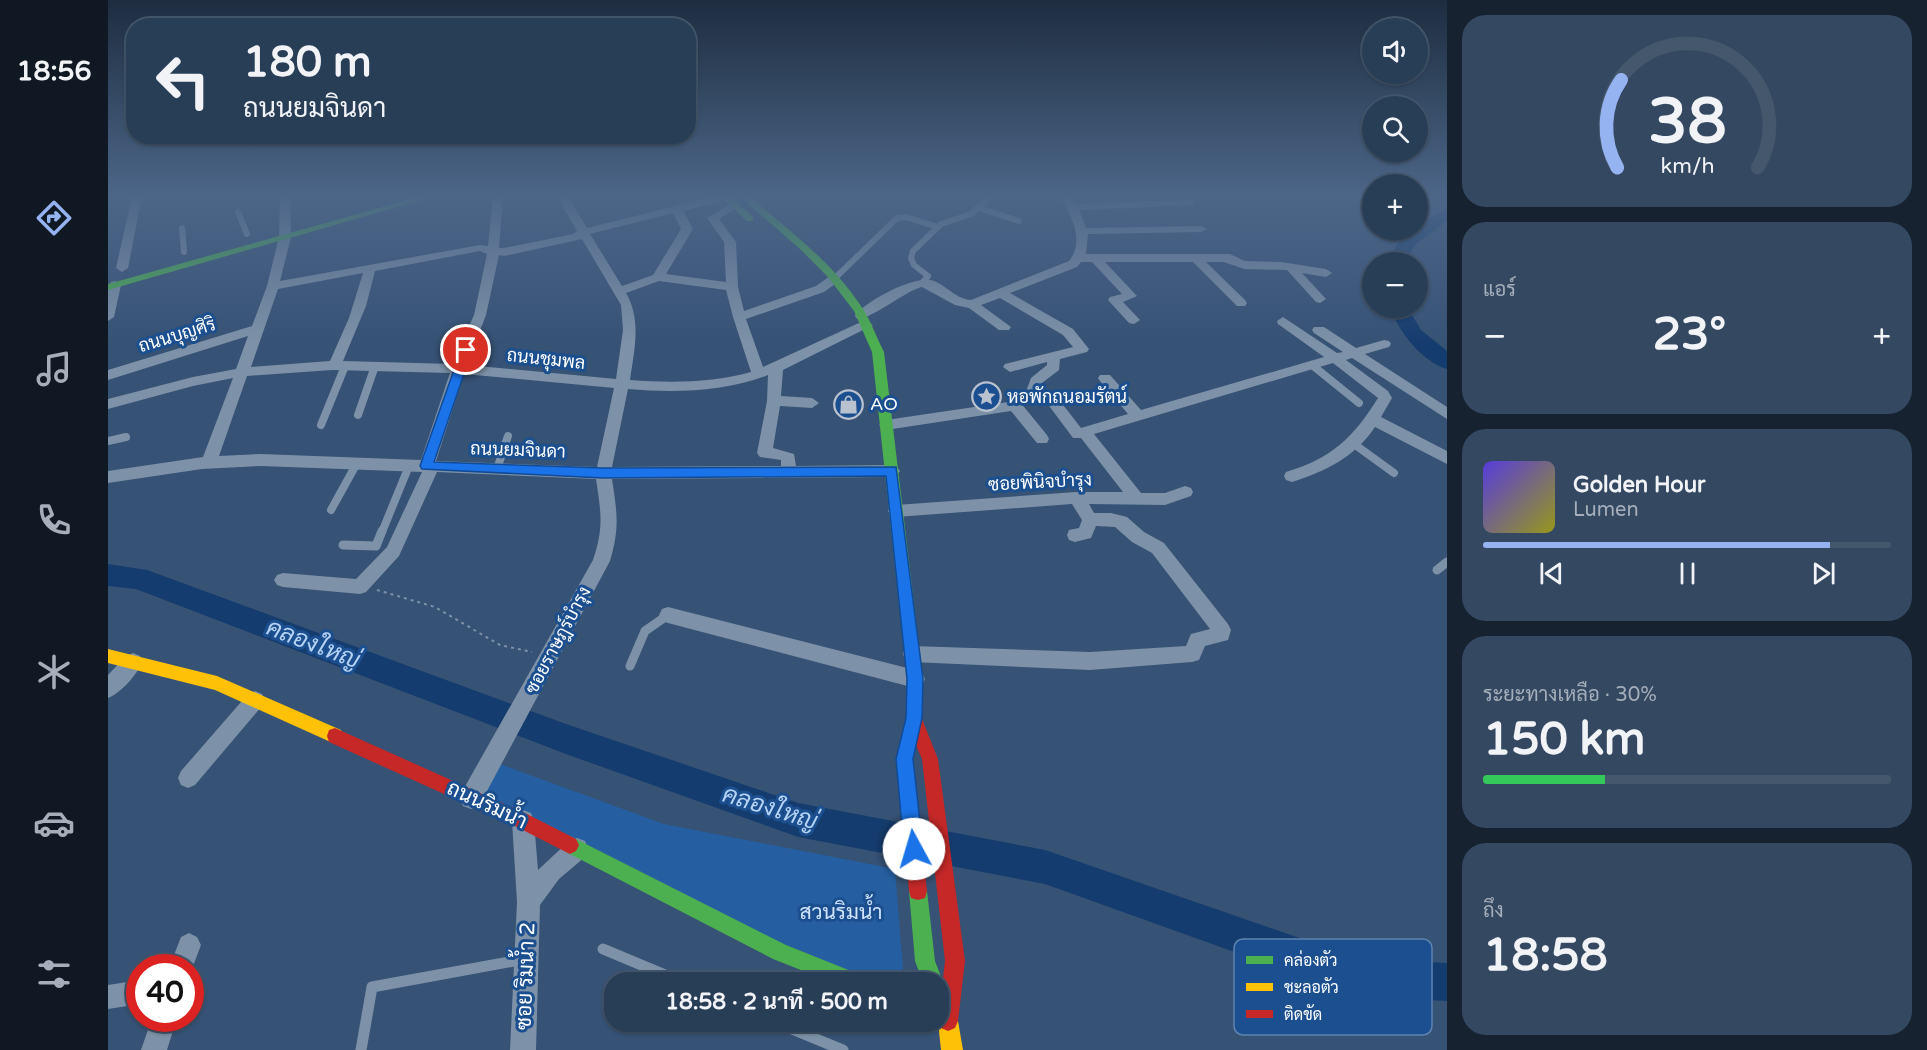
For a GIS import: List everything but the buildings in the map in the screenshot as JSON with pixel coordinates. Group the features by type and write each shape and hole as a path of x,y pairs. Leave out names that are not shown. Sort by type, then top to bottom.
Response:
{"street":[{"path":"122,268 127,245"},
{"path":"108,272 208,245"},
{"path":"108,317 112,286 239,245"},
{"path":"210,463 273,286 283,245"},
{"path":"283,580 360,586 384,562 399,542 429,466 458,370 478,322 493,245"},
{"path":"273,286 480,248 504,252 538,245"},
{"path":"592,245 627,304 630,321 622,384 603,473"},
{"path":"658,277 677,245"},
{"path":"730,245 732,287 739,317 758,373"},
{"path":"783,245 795,256 834,279 856,306 878,352 915,679 914,718 904,759 925,961 929,972"},
{"path":"972,304 1073,264 1080,258 1083,245"},
{"path":"1080,258 1228,258 1244,265 1326,273"},
{"path":"1095,258 1131,296 1114,300 1134,320"},
{"path":"1196,258 1241,303"},
{"path":"340,366 345,345 364,294 370,268"},
{"path":"1291,268 1320,299"},
{"path":"619,292 658,277 732,287"},
{"path":"739,317 820,289 834,279"},
{"path":"922,283 929,284 956,302 972,304 1004,327"},
{"name":"ถนนชุมพล","path":"108,404 202,380 244,372 340,366 458,370 622,384 726,382 776,365 863,320 915,284 922,283"},
{"path":"999,292 1068,332 1082,349 1010,367"},
{"path":"1283,321 1384,394 1383,403 1354,444 1322,465 1292,476"},
{"name":"ถนนบุญศิริ","path":"108,375 257,329"},
{"path":"1319,330 1447,414"},
{"path":"1053,358 1054,367 1036,381 1034,389 1052,400 1078,434 1384,344"},
{"path":"776,365 774,401 765,453 784,455 789,458 788,471"},
{"path":"1105,378 1138,417"},
{"path":"774,401 812,403"},
{"path":"886,425 1015,406 1042,439"},
{"path":"1372,419 1447,458"},
{"path":"1085,433 1136,498"},
{"name":"ถนนยมจินดา","path":"108,477 210,463 261,460 603,473 892,471"},
{"name":"ซอยราษฎร์บำรุง","path":"471,798 601,561 609,536 610,520 603,473"},
{"name":"ซอยพินิจบำรุง","path":"896,511 1076,498 1165,499 1185,492"},
{"path":"1076,498 1090,520"},
{"path":"912,654 1090,661 1192,654 1198,640 1221,634 1222,630 1158,548 1138,537 1121,522 1111,519 1090,520"},
{"path":"1075,535 1085,533 1090,520"},
{"path":"668,615 915,679"},
{"name":"ถนนริมน้ำ","path":"108,656 217,683 523,821 780,952 829,972"},
{"path":"108,689 133,662"},
{"path":"188,778 255,700"},
{"path":"914,718 930,759 955,961 949,985"},
{"name":"ซอย ริมน้ำ 2","path":"523,821 529,902 523,1050"},
{"name":"ซอย ริมน้ำ 2","path":"529,902 551,871 577,849"},
{"path":"186,954 189,945"},
{"path":"108,997 126,994"},
{"path":"154,1050 160,1032"},
{"path":"947,1032 952,1050"}],"lane":[{"path":"183,245 184,252"},
{"path":"834,279 869,245"},
{"path":"921,245 912,254 914,265 928,276 922,283"},
{"path":"1312,365 1359,403"},
{"path":"321,425 340,366"},
{"path":"358,415 375,366"},
{"path":"497,469 508,436"},
{"path":"108,441 126,437"},
{"path":"1354,444 1394,473"},
{"path":"331,510 357,463"},
{"path":"343,545 376,546 409,465"},
{"path":"1437,570 1447,562"},
{"path":"630,666 645,630 668,615"},
{"path":"603,949 658,972"},
{"path":"361,1050 372,987 525,959"},
{"path":"799,1032 843,1050"}],"path":[{"path":"360,586 397,594 435,607 500,645 549,657"}],"green space":[{"name":"สวนริมน้ำ","path":"500,764 664,824 895,869 903,972 852,972 772,939 480,795"}],"waterway":[{"name":"คลองใหญ่","path":"1400,252 1406,245"},
{"name":"คลองใหญ่","path":"1404,318 1413,334 1447,362"},
{"name":"คลองใหญ่","path":"108,575 137,578 566,739 798,820 1045,867 1249,939"},
{"name":"คลองใหญ่","path":"1432,981 1447,982"}],"traffic: fast":[{"path":"108,287 258,245"},
{"path":"802,245 832,275 859,311 878,352 915,679 915,696"},
{"path":"570,845 780,952 829,972"},
{"path":"918,891 925,961 929,972"}],"traffic: slow":[{"path":"108,656 217,683 335,736"},
{"path":"949,1028 952,1050"}],"traffic: jam":[{"path":"915,696 914,719 904,759 918,891"},
{"path":"914,719 930,759 955,961 949,1012"},
{"path":"335,736 523,821 570,845"}],"place":[{"name":"หอพักถนอมรัตน์","path":"986,397"},
{"name":"AO","path":"849,404"}],"route":[{"path":"466,350 427,466 603,473 892,471 915,679 914,718 904,759 914,849"}]}
